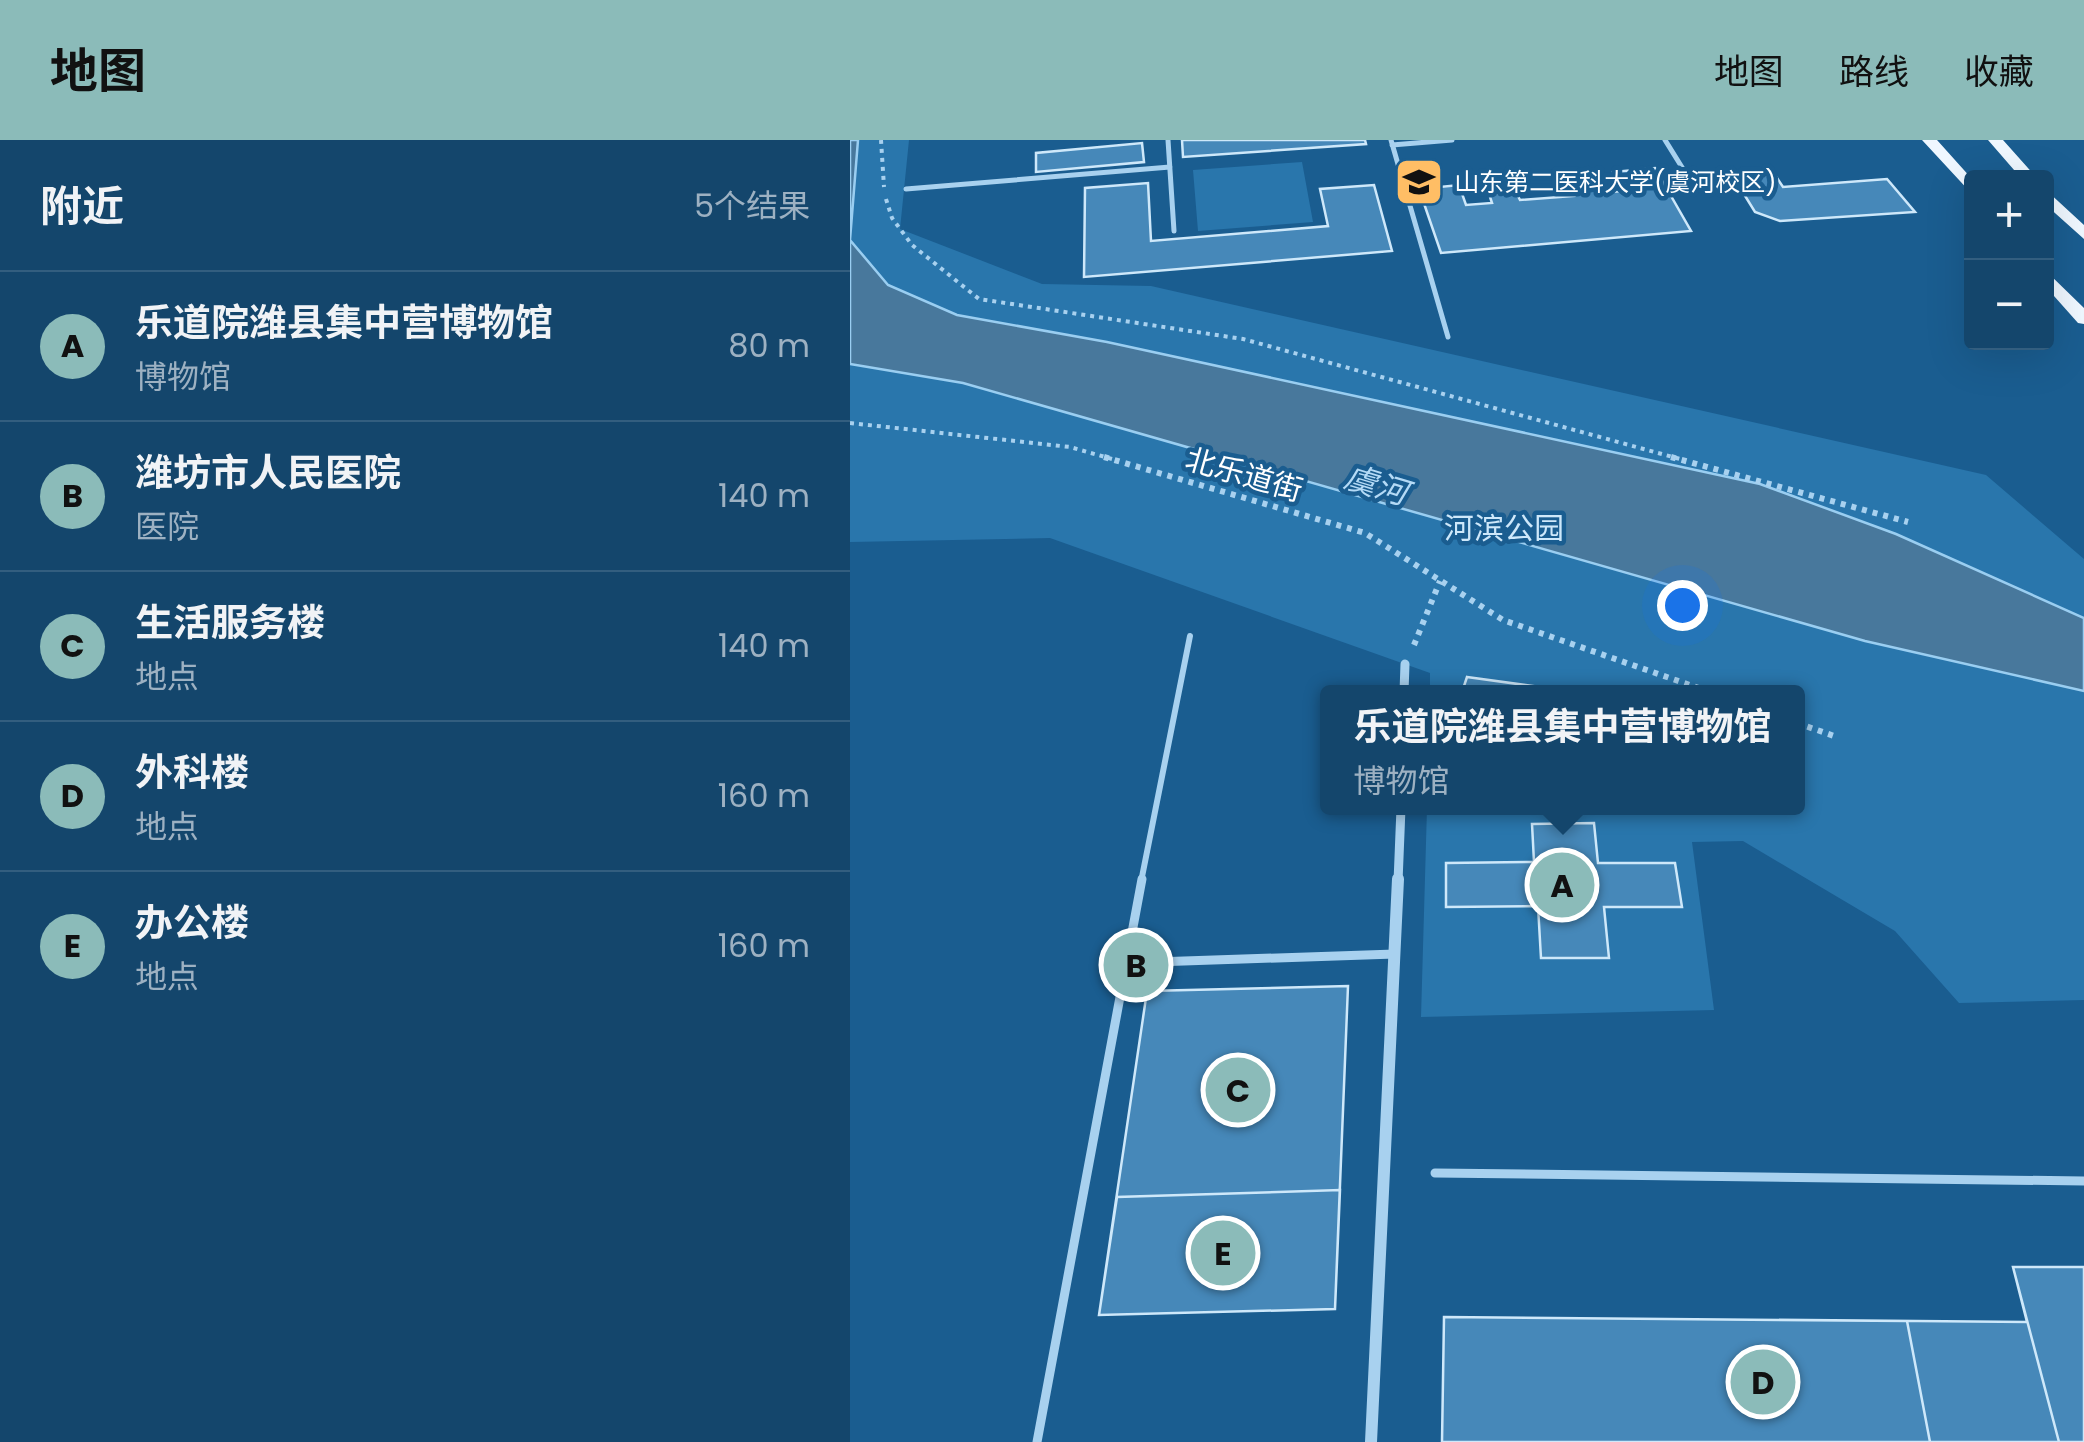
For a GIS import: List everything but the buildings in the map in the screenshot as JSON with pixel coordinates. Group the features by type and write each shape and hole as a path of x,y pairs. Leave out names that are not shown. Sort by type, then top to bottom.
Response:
{"main road":[{"path":"1929,140 1964,180"},
{"path":"1994,140 2022,170"},
{"path":"2054,202 2084,234"},
{"path":"2054,285 2084,319"}],"street":[{"path":"1404,685 1405,664"},
{"path":"1371,1442 1400,815"}],"lane":[{"path":"1168,140 1174,230"},
{"path":"1448,337 1392,142 1452,140"},
{"path":"1664,140 1688,176"},
{"path":"906,190 1170,167"},
{"path":"1037,1442 1124,962 1190,636"},
{"path":"1124,962 1396,954"},
{"path":"1435,1173 2084,1180"}],"path":[{"path":"881,140 890,218 913,250 961,278 979,299 1243,338 1908,522"},
{"name":"北乐道街","path":"850,423 1070,448 1365,534 1504,620 1690,685"},
{"path":"1405,664 1440,581"},
{"path":"1805,726 1834,736"}],"green space":[{"name":"河滨公园","path":"850,140 909,140 900,229 1042,284 1151,286 1986,475 2084,559 2084,1000 1959,1003 1895,931 1743,841 1692,842 1714,1010 1421,1017 1427,815 1805,815 1805,685 1430,685 1430,673 1050,538 850,542"},
{"path":"1302,162 1313,222 1198,231 1193,170"}],"water":[{"path":"850,140 858,140 850,240"},
{"name":"虞河","path":"850,240 888,285 957,315 1107,342 1760,484 1896,534 2084,618 2084,691 1865,641 963,383 850,364"}],"place":[{"name":"山东第二医科大学(虞河校区)","path":"1419,182"},
{"name":"乐道院潍县集中营博物馆","path":"1562,885"},
{"name":"潍坊市人民医院","path":"1136,965"},
{"name":"生活服务楼","path":"1238,1090"},
{"name":"办公楼","path":"1223,1253"},
{"name":"外科楼","path":"1763,1382"}]}
